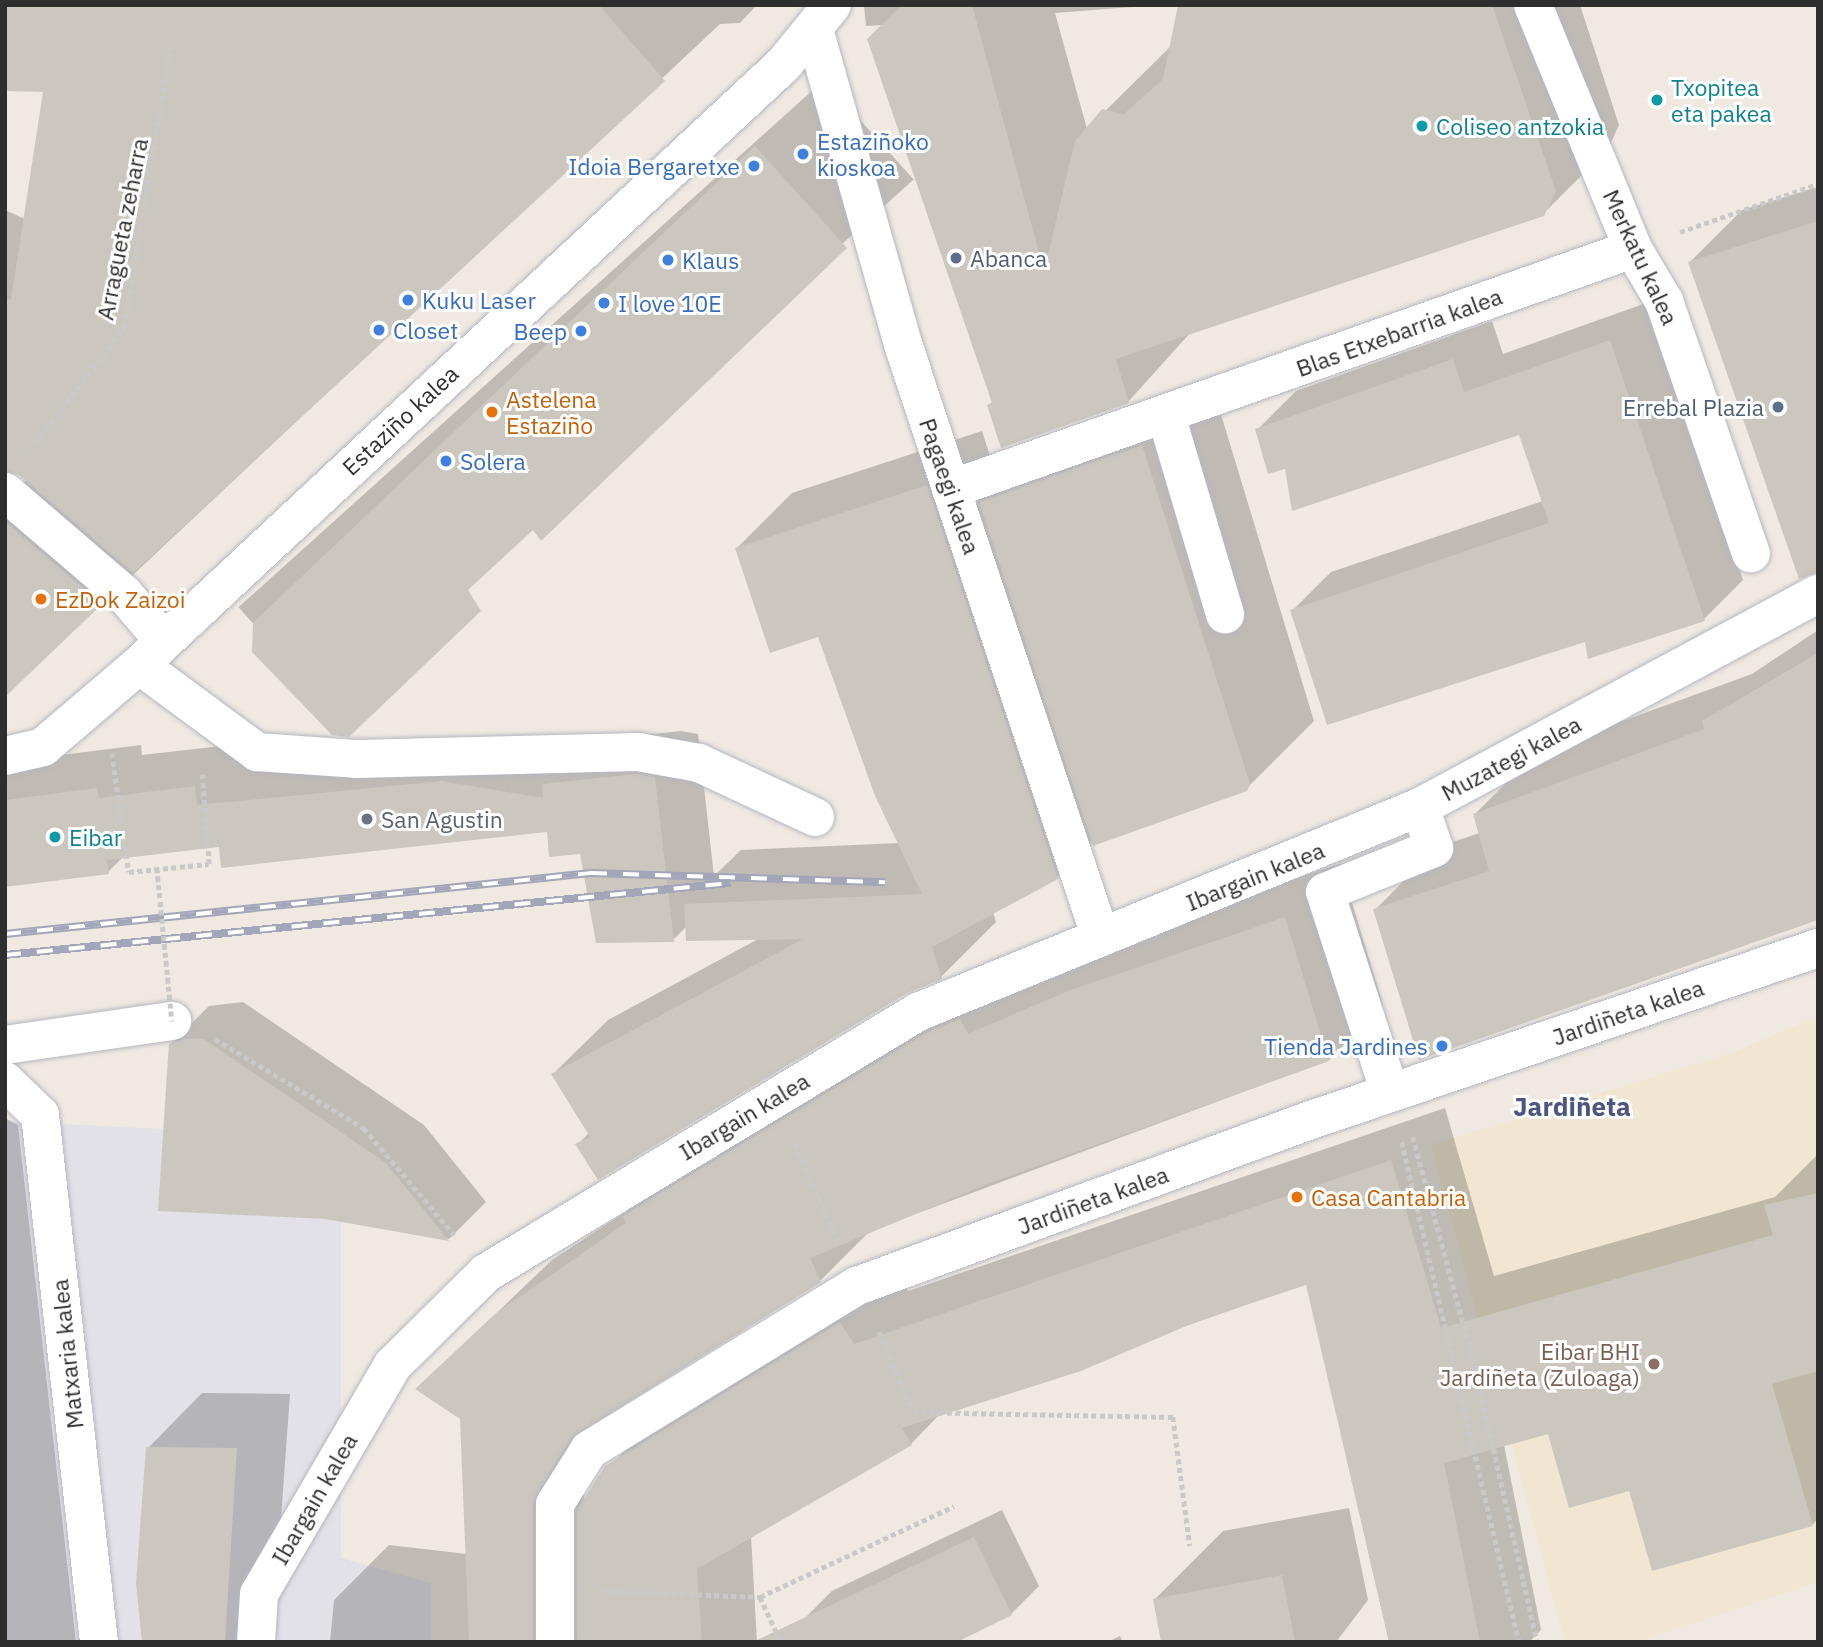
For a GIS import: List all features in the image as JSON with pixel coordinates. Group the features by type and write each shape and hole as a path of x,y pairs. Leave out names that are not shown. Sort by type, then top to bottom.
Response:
{"street":[{"name":"Merkatu kalea","path":"1533,5 1633,249 1664,301 1751,553"},
{"name":"Estaziño kalea","path":"5,755 43,747 151,652 784,64 824,19"},
{"name":"Pagaegi kalea","path":"824,19 951,489 1100,936"},
{"name":"Blas Etxebarria kalea","path":"951,489 1633,249"},
{"path":"1166,415 1225,614"},
{"path":"5,492 124,594 151,652 257,752 356,759 638,752 699,763 816,817"},
{"name":"Muzategi kalea","path":"1395,1091 1325,892 1434,848 1420,807 1818,594"},
{"name":"Ibargain kalea","path":"256,1642 259,1594 393,1365 486,1273 918,1012 1420,807"},
{"name":"Jardiñeta kalea","path":"555,1642 555,1504 589,1450 858,1286 1395,1091 1818,948"},
{"path":"5,1045 189,1027"},
{"name":"Matxaria kalea","path":"5,1081 40,1115 99,1642"}],"path":[{"name":"Arragueta zeharra","path":"43,434 124,327 170,48"},
{"path":"1633,249 1818,184"},
{"path":"85,709 117,761 129,872 209,864 201,765"},
{"path":"157,868 189,1027 364,1128 486,1273"},
{"path":"1395,1091 1519,1642"},
{"path":"1395,1091 1475,1366 1537,1642"},
{"path":"774,1098 858,1286"},
{"path":"876,1325 913,1412 1173,1417 1190,1546"},
{"path":"554,1590 760,1597 954,1506"},
{"path":"760,1597 781,1642"}],"shaded area":[{"name":"Eibar BHI Jardiñeta (Zuloaga)","path":"1818,1016 1818,1582 1636,1642 1565,1642 1431,1145 1737,1051"},
{"path":"169,1036 204,1039 353,1142 341,1180 341,1558 431,1583 431,1642 5,1642 5,1121 163,1129"}],"building":[{"path":"5,5 599,5 665,81 133,573 19,475 5,471 5,298 11,300 43,92 5,91"},
{"path":"902,5 972,5 1044,271 1075,141 1102,109 1124,114 1163,79 1178,5 1492,5 1556,191 1544,216 1116,359 1129,403 1001,448 987,405 992,403 867,39"},
{"path":"755,146 847,248 541,541 533,530 468,590 481,611 349,737 332,735 252,652 253,623"},
{"name":"Errebal Plazia","path":"1818,221 1818,572 1799,579 1688,262"},
{"path":"1610,340 1705,621 1588,659 1585,642 1327,725 1290,610 1549,523 1519,435 1292,511 1285,469 1268,474 1255,429 1453,359 1464,392"},
{"path":"1142,445 1250,784 1247,791 1093,846 979,502"},
{"path":"927,485 1058,879 932,947 942,979 907,993 598,1180 575,1144 590,1137 551,1074 803,939 686,941 684,904 922,894 875,796 818,637 770,653 735,548"},
{"path":"5,521 102,604 5,697"},
{"path":"1818,653 1818,920 1419,1060 1373,909 1489,871 1473,814 1704,729 1702,721"},
{"path":"636,774 655,777 674,942 596,943 580,854 549,857 547,832 221,868 219,847 107,860 109,874 5,887 5,800 97,788 99,798 195,786 197,805 442,781 543,798 542,784"},
{"path":"1285,917 1329,1061 985,1185 810,1258 821,1282 571,1438 533,1503 533,1642 469,1642 460,1419 415,1389 495,1314 626,1223 622,1216 928,1032 960,1019 968,1034 1068,991"},
{"path":"186,1038 204,1039 386,1163 449,1241 325,1219 158,1211 169,1044"},
{"path":"1391,1160 1441,1328 1773,1235 1764,1205 1818,1193 1818,1371 1772,1384 1813,1526 1652,1571 1629,1491 1569,1508 1548,1434 1444,1463 1480,1642 1389,1642 1306,1285 1198,1321 1081,1371 902,1428 912,1445 697,1569 702,1642 577,1642 577,1510 605,1466 840,1322 854,1344"},
{"path":"146,1447 237,1448 225,1642 142,1642 136,1583"},
{"path":"974,1537 1012,1615 957,1642 753,1642"},
{"path":"1282,1575 1295,1642 1161,1642 1153,1599"}],"railway":[{"path":"5,934 591,873 885,882"},
{"path":"5,955 730,883"}],"place":[{"name":"Txopitea eta pakea","path":"1657,100"},
{"name":"Coliseo antzokia","path":"1422,126"},
{"name":"Estaziñoko kioskoa","path":"803,154"},
{"name":"Idoia Bergaretxe","path":"754,166"},
{"name":"Abanca","path":"956,258"},
{"name":"Klaus","path":"668,260"},
{"name":"Kuku Laser","path":"408,300"},
{"name":"I love 10E","path":"604,303"},
{"name":"Closet","path":"379,330"},
{"name":"Beep","path":"581,331"},
{"name":"Errebal Plazia","path":"1778,407"},
{"name":"Astelena Estaziño","path":"492,412"},
{"name":"Solera","path":"446,461"},
{"name":"EzDok Zaizoi","path":"41,599"},
{"name":"San Agustin","path":"367,819"},
{"name":"Eibar","path":"55,837"},
{"name":"Tienda Jardines","path":"1442,1046"},
{"name":"Casa Cantabria","path":"1297,1197"},
{"name":"Eibar BHI Jardiñeta (Zuloaga)","path":"1654,1364"}],"district":[{"name":"Jardiñeta","path":"1572,1107"}]}
